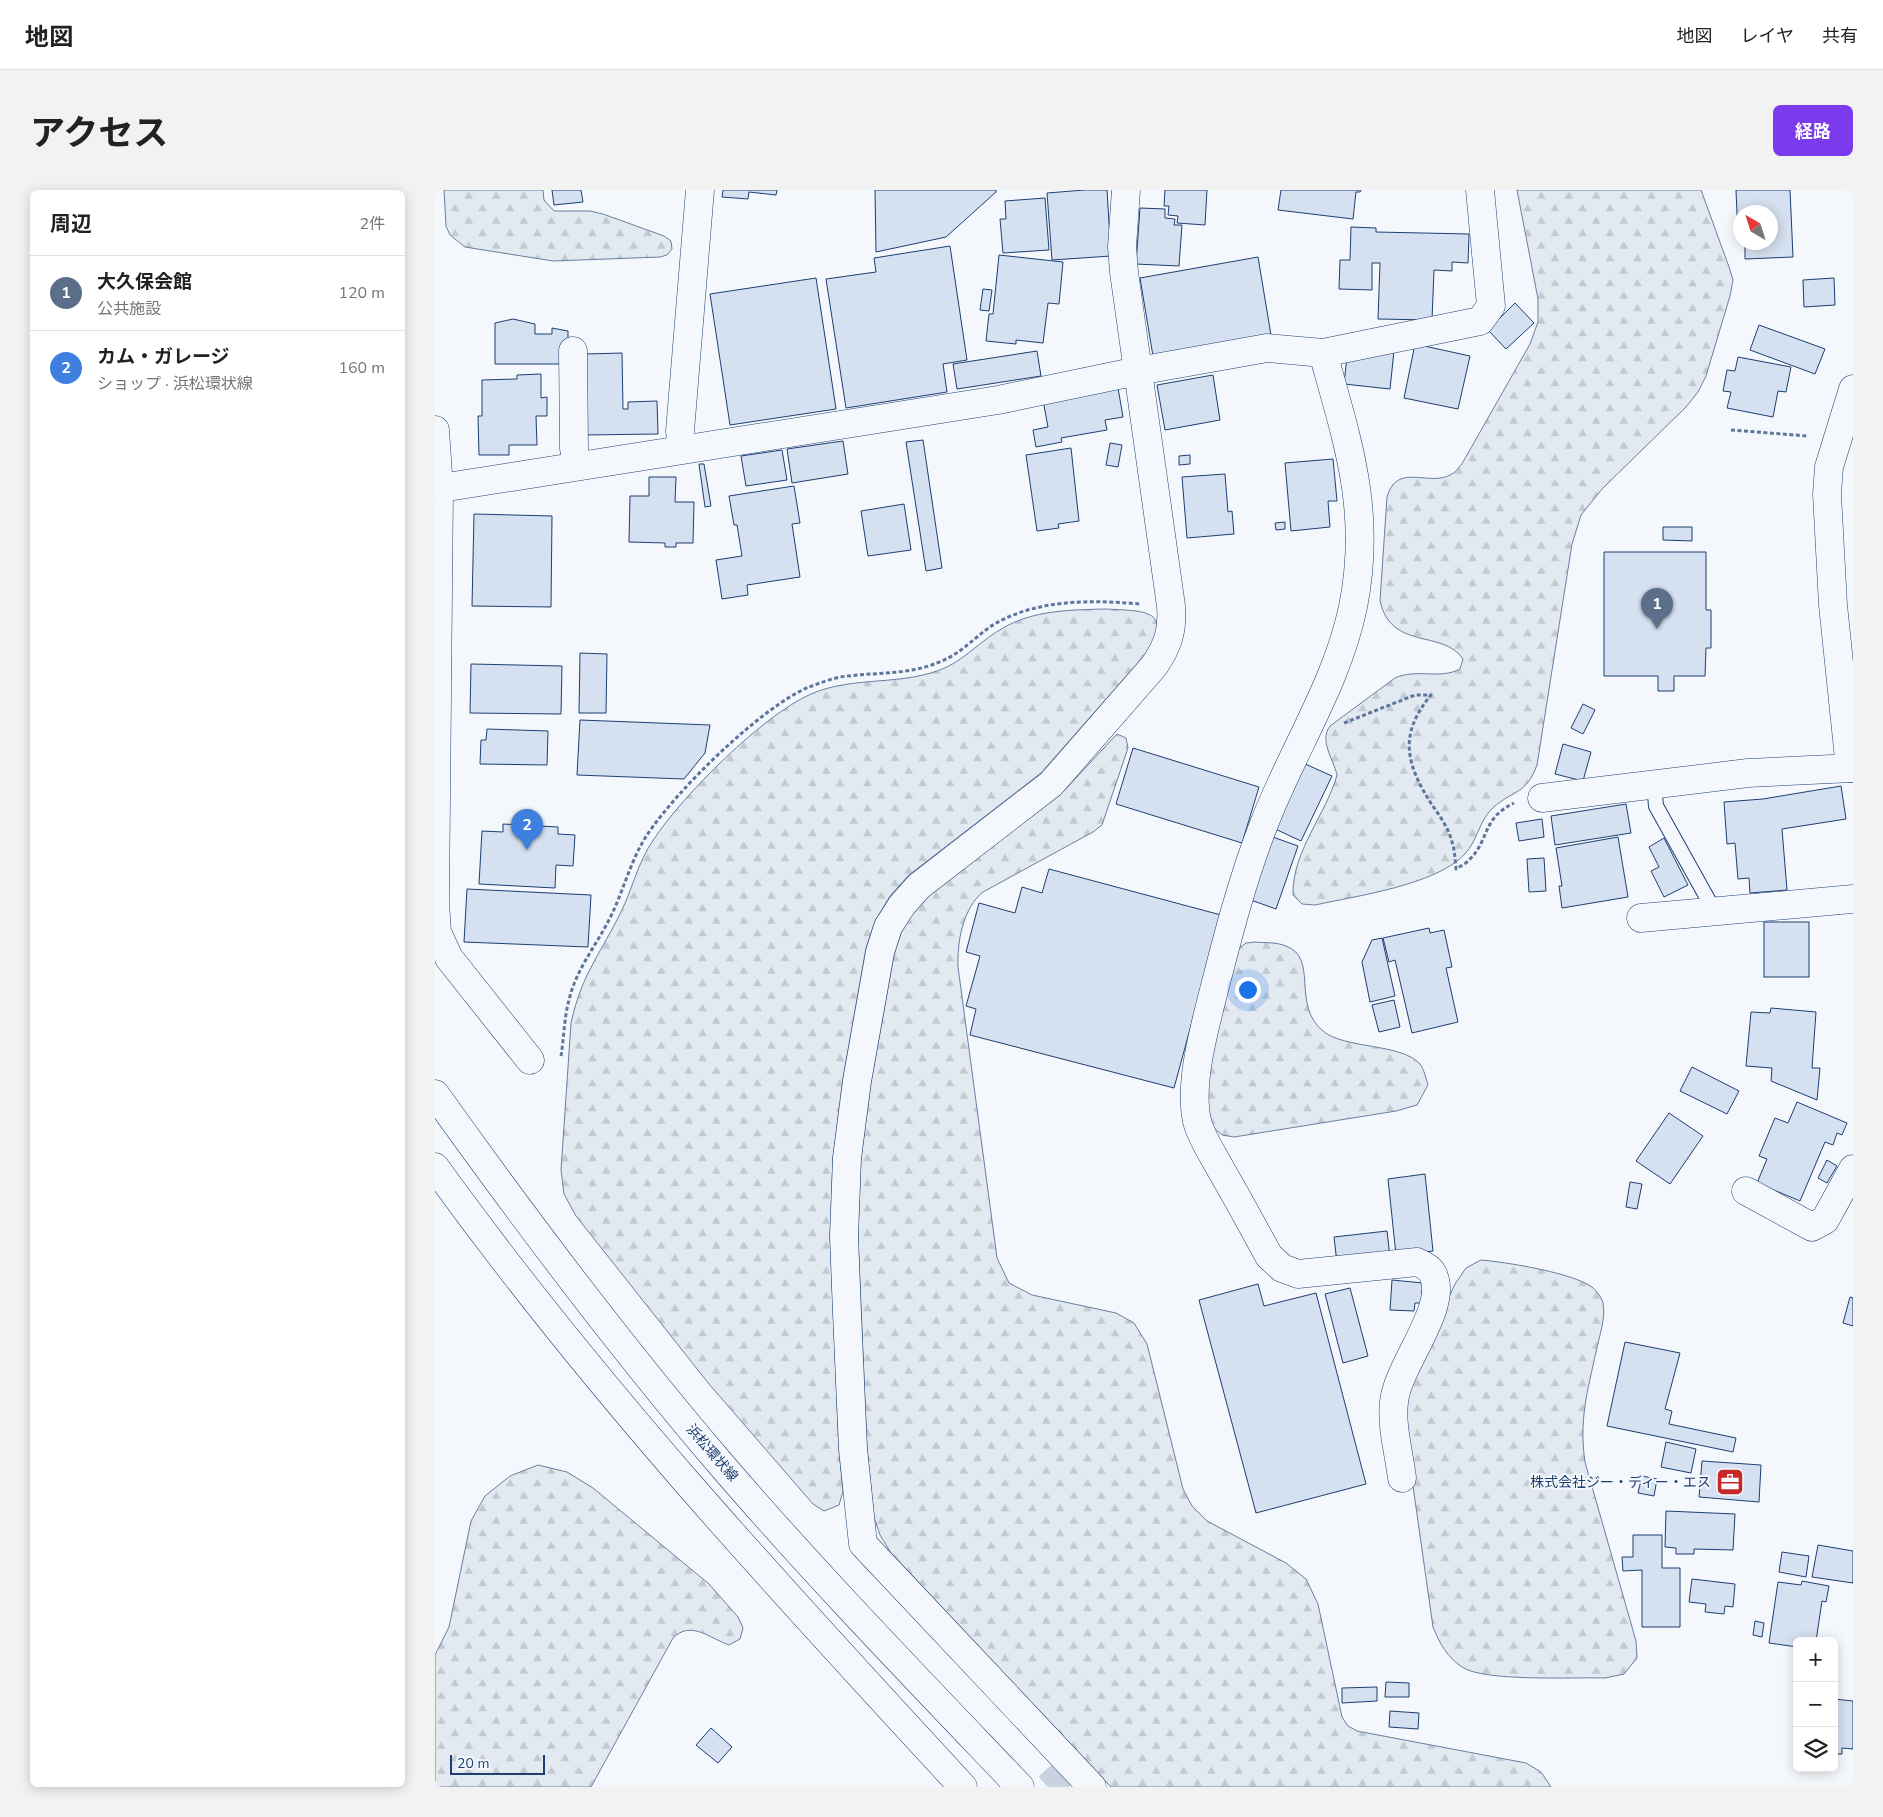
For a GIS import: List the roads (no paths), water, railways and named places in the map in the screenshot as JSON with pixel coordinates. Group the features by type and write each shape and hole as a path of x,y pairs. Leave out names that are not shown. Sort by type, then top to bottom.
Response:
{"street":[{"path":"682,449 679,431 700,190"},
{"path":"1092,1787 1066,1770 863,1544 853,1449 844,1236 847,1158 857,1081 880,952 888,928 902,905 919,886 1051,784 1155,666 1167,648 1173,627 1122,247 1126,190"},
{"path":"437,489 998,400 1138,371 1267,348 1323,354 1480,321 1491,306 1480,190"},
{"path":"573,351 577,466"},
{"path":"1323,354 1356,477 1359,505 1360,559 1353,608 1340,649 1311,719 1264,822 1245,876 1208,1016 1194,1099 1198,1123 1208,1145 1269,1256 1282,1268 1298,1274 1315,1274 1417,1262 1427,1267 1434,1276 1436,1289 1431,1312 1397,1388 1394,1402 1393,1416 1402,1478"},
{"path":"1542,798 1748,773 1852,768 1833,605 1827,494 1829,467 1853,389"},
{"path":"435,430 437,489 435,893 437,932 449,958 529,1060"},
{"path":"1641,918 1853,899"},
{"name":"浜松環状線","path":"435,1094 546,1246 677,1411 809,1562 1020,1787"},
{"path":"435,1167 524,1286 662,1455 758,1565 963,1787"},
{"path":"1745,1191 1812,1226 1825,1220 1853,1169"}],"lane":[{"path":"1653,784 1656,806 1715,912"}],"tunnel":[{"path":"1048,1787 1061,1775"}],"place":[{"name":"大久保会館","path":"1657,629"},
{"name":"カム・ガレージ","path":"527,850"},
{"name":"株式会社ジー・ディー・エス","path":"1730,1482"}]}
